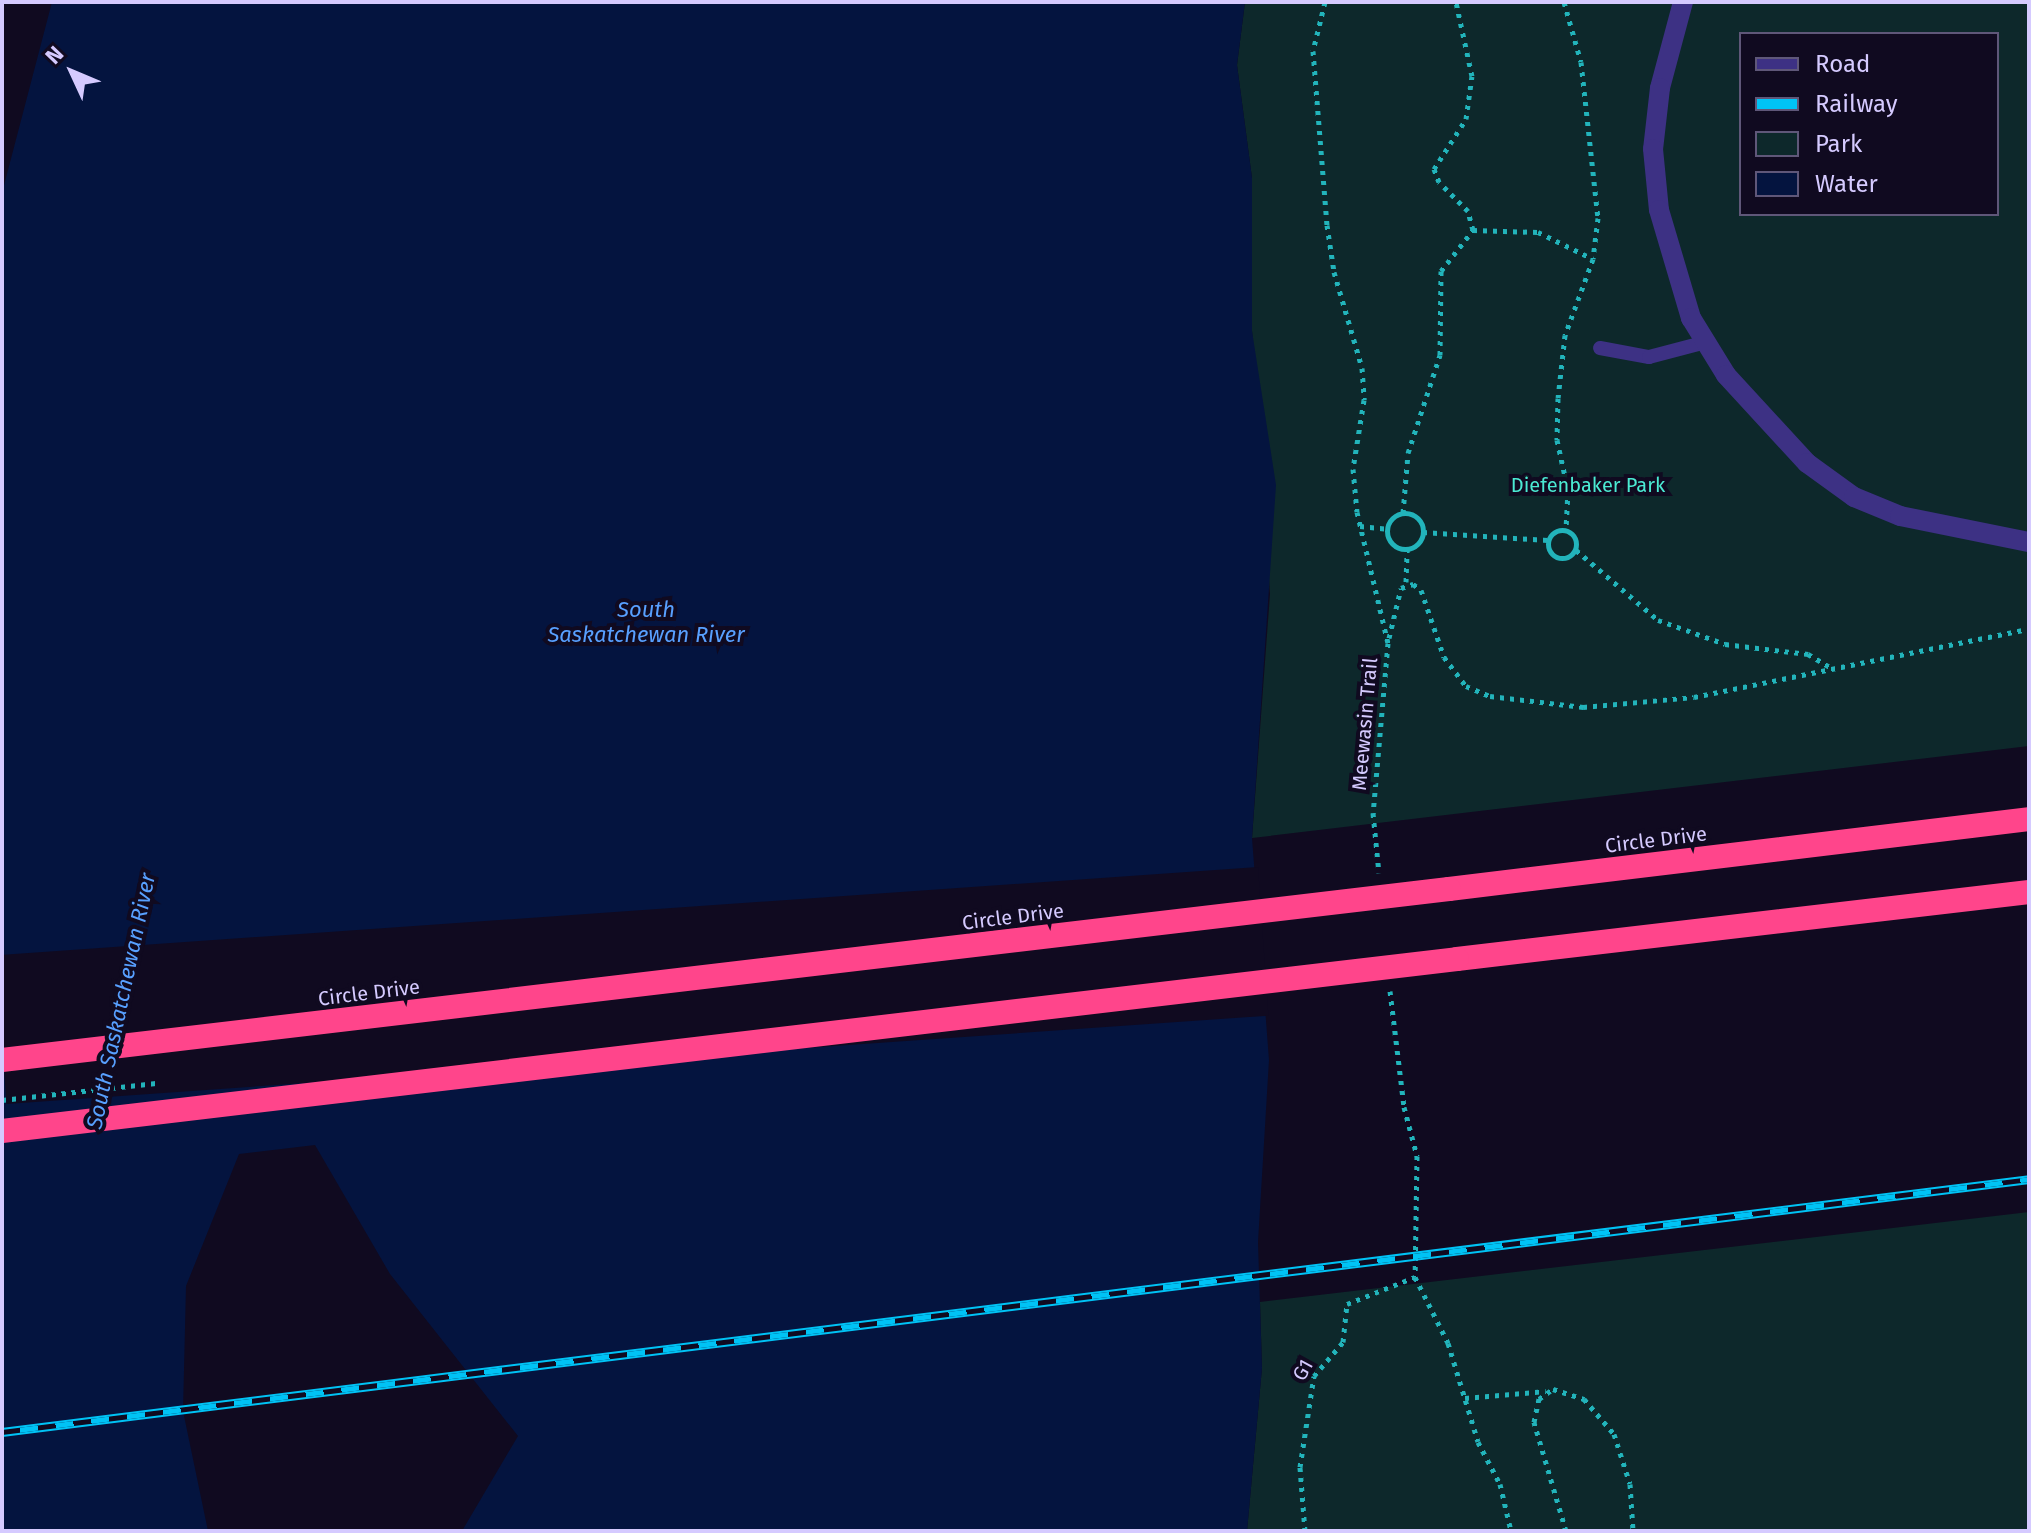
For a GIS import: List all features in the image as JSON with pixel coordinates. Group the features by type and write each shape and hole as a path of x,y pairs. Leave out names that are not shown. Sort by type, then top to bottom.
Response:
{"highway":[{"name":"Circle Drive","path":"2,1060 2029,819"},
{"path":"2,1131 2029,892"}],"street":[{"path":"1683,2 1660,88 1653,149 1673,268 1706,342 1726,375 1807,463 1854,497 1900,516 2029,542"}],"lane":[{"path":"1600,348 1649,357 1706,342"}],"path":[{"name":"Meewasin Trail","path":"1325,2 1313,51 1334,272 1362,368 1364,400 1353,469 1360,526 1388,643 1373,813 1380,884"},
{"path":"1456,2 1472,76 1466,119 1434,169 1439,182 1468,211 1473,230"},
{"path":"1564,2 1581,62 1598,218 1593,259 1565,335 1558,398 1557,440 1568,490 1566,530"},
{"path":"1473,230 1538,232 1593,259"},
{"path":"1403,513 1408,453 1440,355 1441,271 1473,230"},
{"path":"1407,549 1391,543 1387,529 1393,518 1403,513 1417,517 1423,532"},
{"path":"1360,526 1387,529"},
{"path":"1423,532 1548,540 1566,530"},
{"path":"1566,530 1575,538 1576,550 1658,620 1725,644 1808,654 1832,668"},
{"path":"1388,643 1397,595 1406,582 1407,549 1423,532"},
{"path":"1548,540 1549,551 1558,558 1576,550"},
{"path":"1406,582 1421,590 1454,675 1490,696 1583,707 1694,697 2029,629"},
{"path":"1390,986 1404,1107 1417,1156 1415,1277 1448,1343 1478,1442 1500,1484 1511,1531"},
{"name":"G1","path":"1305,1531 1300,1467 1314,1376 1343,1342 1347,1304 1415,1277"},
{"path":"1465,1398 1563,1389 1584,1399 1614,1434 1630,1484 1633,1531"},
{"path":"1546,1391 1534,1422 1566,1531"}],"green space":[{"name":"Diefenbaker Park","path":"1245,2 2029,2 2029,746 1252,838 1270,594 1252,331 1252,178 1237,65"},
{"path":"2029,1212 2029,1531 1247,1531 1262,1368 1260,1302"}],"water":[{"name":"South Saskatchewan River","path":"52,2 1245,2 1237,65 1252,178 1252,331 1276,485 1252,838 1269,1060 1258,1242 1262,1368 1247,1531 462,1531 518,1436 390,1274 315,1145 239,1154 186,1286 183,1411 208,1531 2,1531 2,193"}],"pier":[{"path":"1258,867 1268,1016 6,1104 2,1040 2,955"}],"railway":[{"path":"2,1432 2029,1179"}]}
